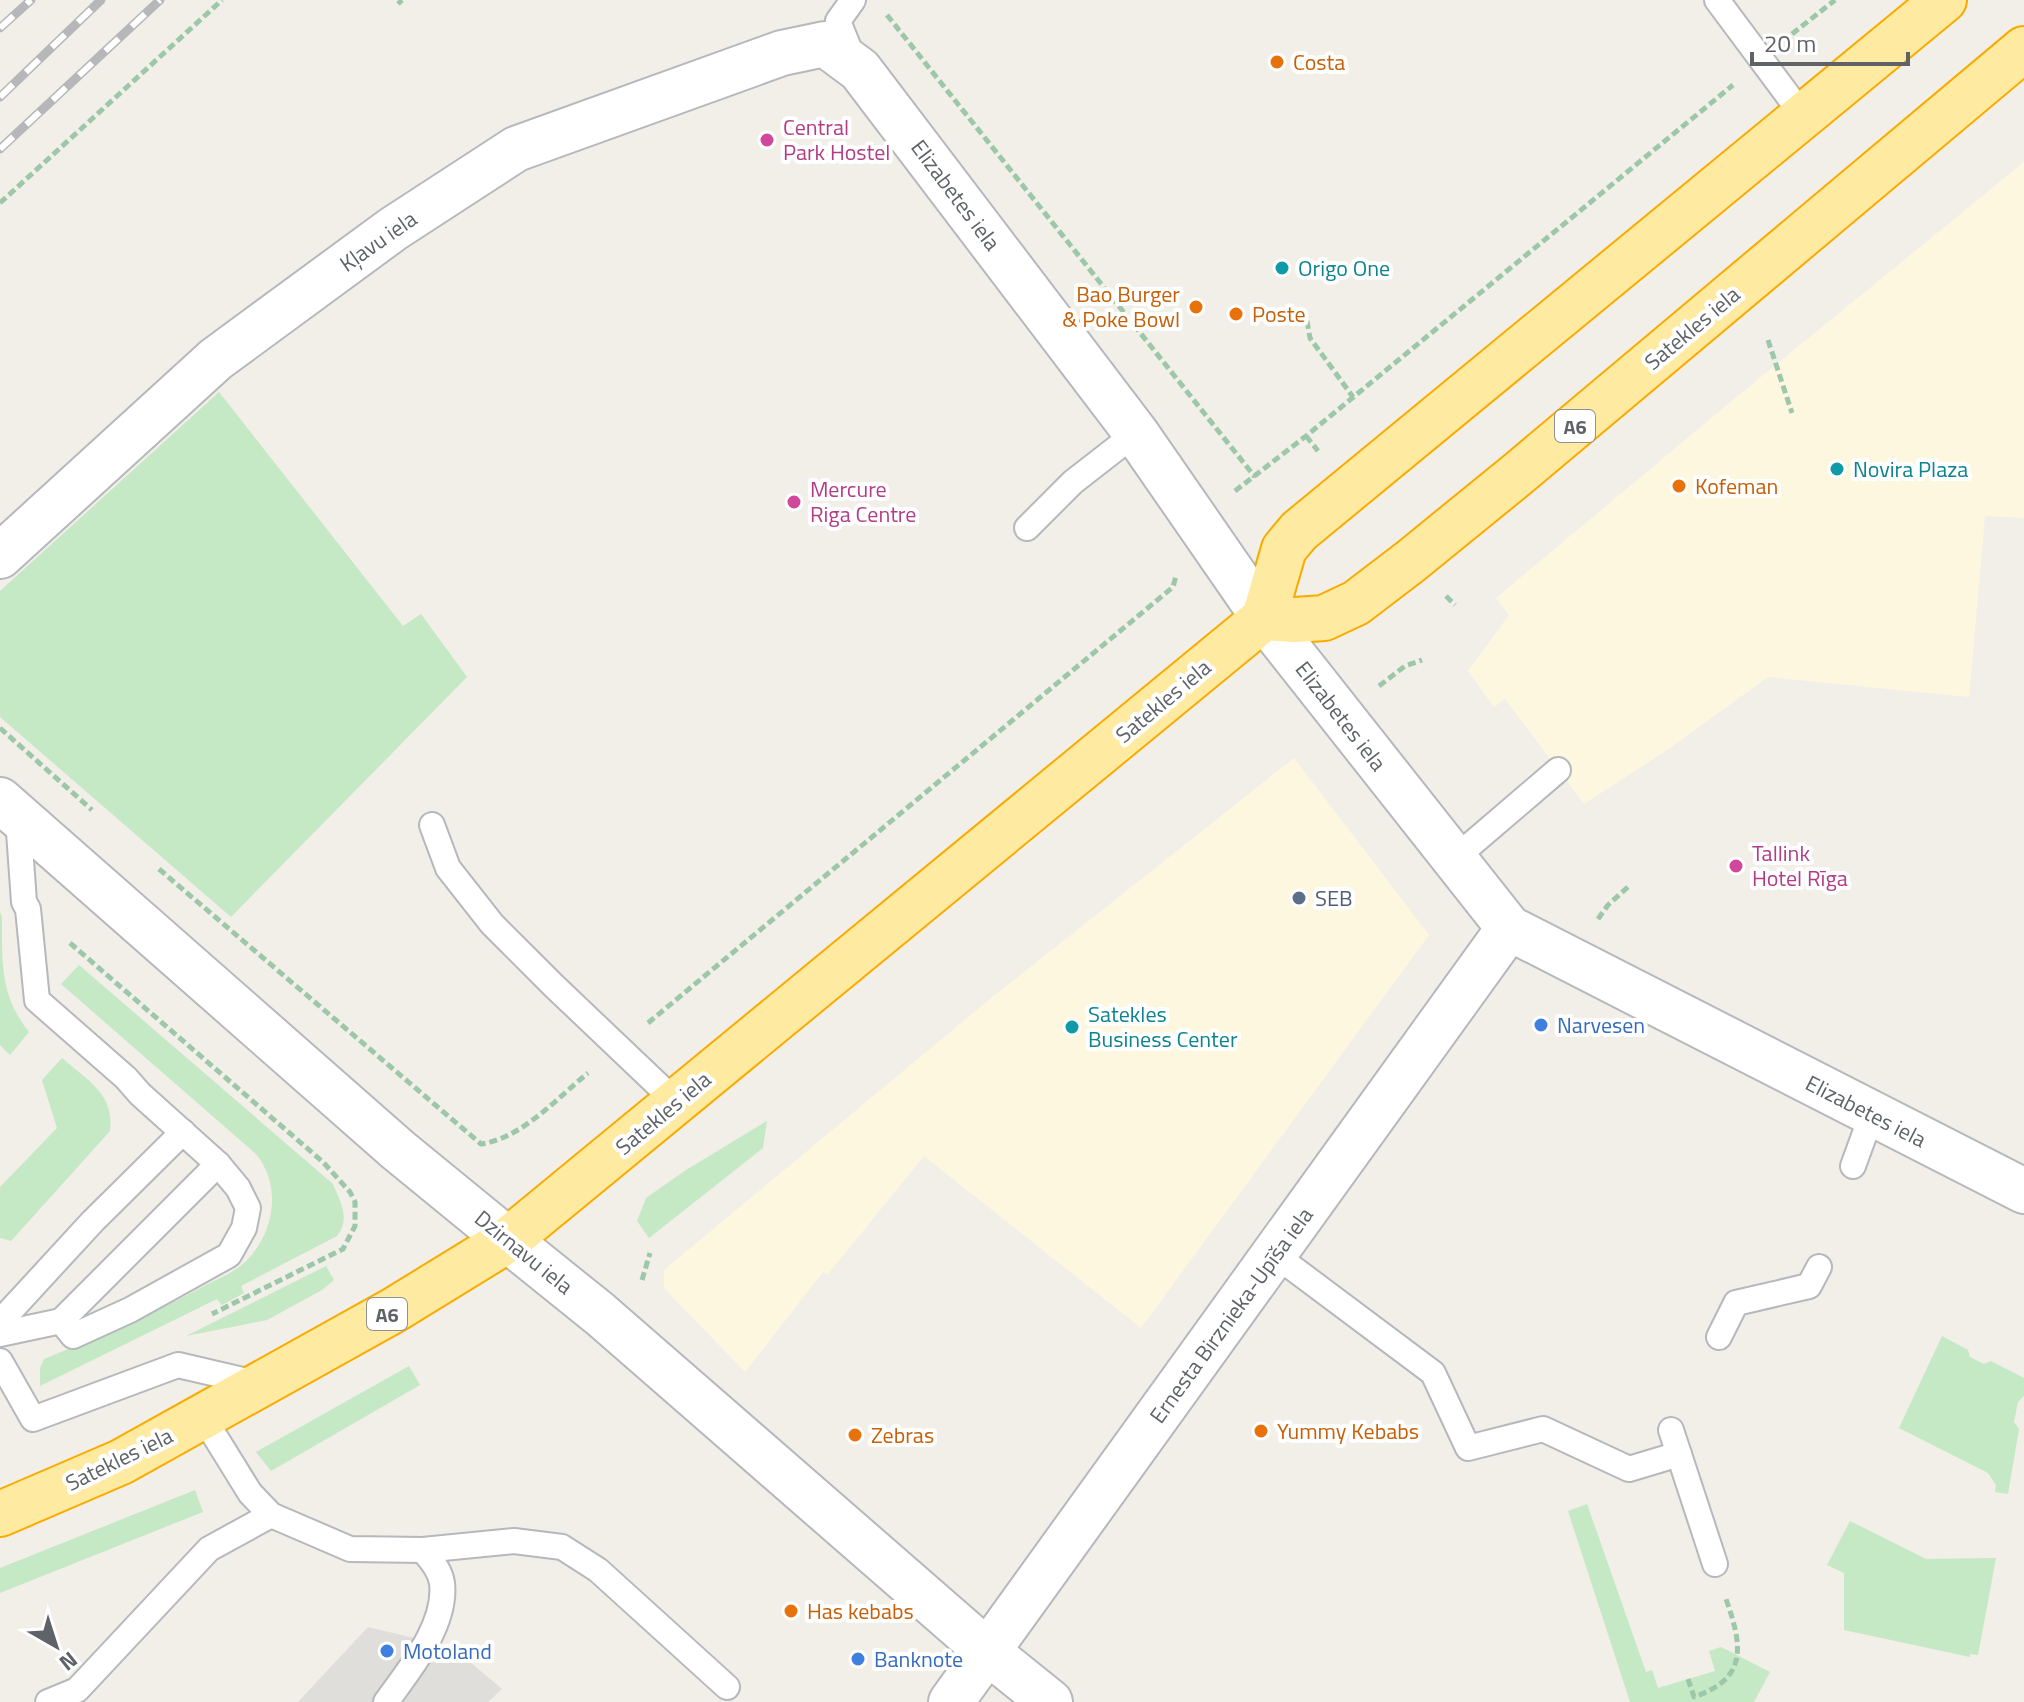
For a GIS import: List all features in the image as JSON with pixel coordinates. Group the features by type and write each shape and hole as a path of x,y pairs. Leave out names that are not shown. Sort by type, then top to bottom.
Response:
{"highway":[{"path":"1264,618 1284,549 1299,531 1944,0"},
{"name":"Satekles iela","path":"0,1514 121,1462 394,1310 508,1240 1264,618 1324,618 1367,594 1519,473 2024,49"}],"street":[{"name":"Elizabetes iela","path":"825,44 860,70 1136,433 1264,618 1509,928 2024,1191"},
{"name":"Kļavu iela","path":"0,556 216,359 393,229 516,149 782,53 825,44"},
{"name":"Dzirnavu iela","path":"9,808 398,1150 600,1314 988,1652 1050,1702"},
{"name":"Ernesta Birznieka-Upīša iela","path":"951,1702 1509,928"}],"lane":[{"path":"853,0 838,21 846,45 860,70"},
{"path":"1717,0 1804,117"},
{"path":"1027,528 1073,482 1136,433"},
{"path":"1454,859 1558,770"},
{"path":"9,808 24,902 28,909 37,1000 218,1164 238,1188 248,1208 244,1228 229,1255 130,1310 73,1336 61,1321"},
{"path":"432,825 448,868 492,924 676,1102"},
{"path":"1853,1166 1872,1114"},
{"path":"0,1322 93,1221 183,1132"},
{"path":"0,1334 61,1321 218,1164"},
{"path":"1274,1254 1433,1373 1468,1448 1543,1429 1629,1469 1679,1454"},
{"path":"1719,1337 1736,1303 1809,1286 1819,1267"},
{"path":"0,1361 33,1419 178,1365 263,1384"},
{"path":"203,1417 250,1493 271,1515 350,1549 423,1550 514,1541 562,1547 598,1570 727,1687"},
{"path":"1671,1430 1715,1564"},
{"path":"48,1702 77,1690 209,1549 271,1515"},
{"path":"386,1702 419,1656 437,1622 442,1584 436,1565 423,1550"}],"path":[{"path":"0,203 222,0"},
{"path":"1230,495 1306,436 1835,0"},
{"path":"885,12 1255,477"},
{"path":"1307,321 1310,338 1353,397"},
{"path":"1768,340 1792,413"},
{"path":"1306,436 1324,458"},
{"path":"154,865 481,1144 499,1141 525,1125 620,1047 1173,587 1177,570"},
{"path":"1443,593 1455,605"},
{"path":"1405,666 1422,660"},
{"path":"0,728 99,816"},
{"path":"1608,905 1630,885"},
{"path":"24,902 323,1162 355,1202 355,1226 343,1249"},
{"path":"642,1280 650,1253"},
{"path":"1688,1679 1694,1697 1713,1690 1728,1675 1738,1656 1735,1625 1715,1564"}],"shaded area":[{"name":"Novira Plaza","path":"2024,162 2024,518 1985,516 1969,697 1768,677 1667,750 1584,804 1505,699 1494,707 1468,671 1509,615 1496,598"},
{"name":"Satekles Business Center","path":"1294,758 1429,935 1141,1328 924,1156 828,1274 823,1272 745,1372 664,1288 664,1270 985,1003"},
{"path":"368,1627 452,1647 502,1689 488,1702 298,1702"}],"green space":[{"path":"219,392 403,626 421,614 467,677 231,917 0,717 0,591"},
{"path":"0,912 8,992 29,1032 10,1055 0,1045"},
{"path":"79,965 333,1184 344,1216 337,1236 241,1286 244,1293 222,1305 217,1299 40,1386 40,1368 44,1359 146,1315 243,1264 262,1240 271,1211 270,1181 256,1154 61,984"},
{"path":"62,1058 104,1097 110,1131 11,1241 0,1238 0,1187 57,1128 42,1080"},
{"path":"767,1121 763,1148 649,1238 637,1221 646,1198"},
{"path":"326,1266 334,1280 322,1290 267,1320 186,1336"},
{"path":"1942,1336 1968,1350 1970,1357 1984,1364 1991,1361 2024,1378 2024,1396 2018,1402 2014,1422 2019,1429 2008,1494 1995,1492 1996,1485 1988,1473 1899,1428"},
{"path":"409,1366 420,1385 271,1471 256,1452"},
{"path":"195,1490 203,1512 0,1593 0,1568"},
{"path":"1587,1504 1646,1672 1652,1670 1658,1688 1715,1671 1709,1651 1721,1647 1770,1672 1754,1702 1630,1702 1568,1511"},
{"path":"1850,1521 1926,1559 1996,1558 1978,1655 1970,1654 1970,1657 1844,1630 1844,1573 1827,1565"}],"railway":[{"path":"0,28 31,0"},
{"path":"0,97 101,0"},
{"path":"0,149 160,0"}],"place":[{"name":"Costa","path":"1277,62"},
{"name":"Central Park Hostel","path":"767,140"},
{"name":"Origo One","path":"1282,268"},
{"name":"Bao Burger & Poke Bowl","path":"1196,307"},
{"name":"Poste","path":"1236,314"},
{"name":"Novira Plaza","path":"1837,469"},
{"name":"Kofeman","path":"1679,486"},
{"name":"Mercure Riga Centre","path":"794,502"},
{"name":"Tallink Hotel Rīga","path":"1736,866"},
{"name":"SEB","path":"1299,898"},
{"name":"Narvesen","path":"1541,1025"},
{"name":"Satekles Business Center","path":"1072,1027"},
{"name":"Yummy Kebabs","path":"1261,1431"},
{"name":"Zebras","path":"855,1435"},
{"name":"Has kebabs","path":"791,1611"},
{"name":"Motoland","path":"387,1651"},
{"name":"Banknote","path":"858,1659"}]}
